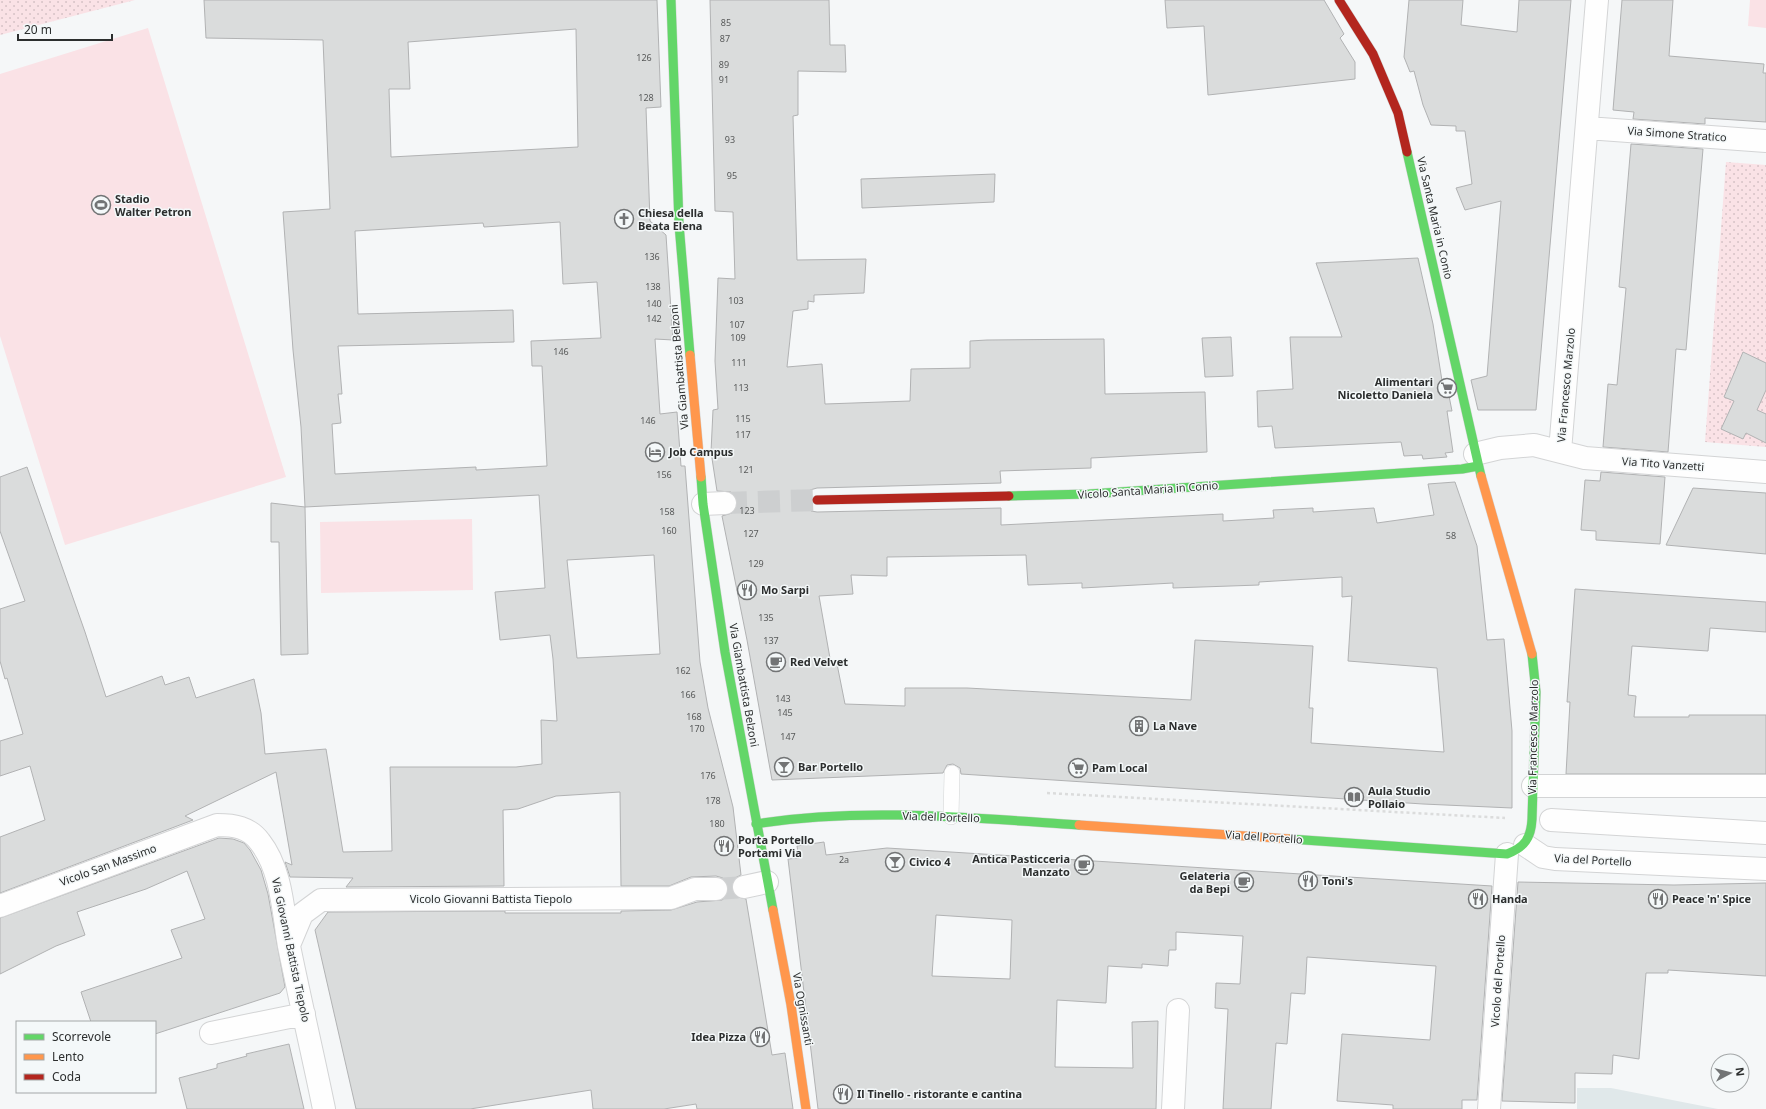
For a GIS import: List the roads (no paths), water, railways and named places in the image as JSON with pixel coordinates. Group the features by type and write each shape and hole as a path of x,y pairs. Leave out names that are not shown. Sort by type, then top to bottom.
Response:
{"street":[{"name":"Via Giambattista Belzoni","path":"671,0 678,224 703,504 725,652 767,882"},
{"name":"Via Santa Maria in Conio","path":"1339,0 1373,54 1398,113 1476,460"},
{"name":"Via Francesco Marzolo","path":"1516,849 1531,834 1536,692 1532,655 1476,460 1500,448 1534,445 1560,451 1598,0"},
{"name":"Via Simone Stratico","path":"1587,128 1766,141"},
{"name":"Via Tito Vanzetti","path":"1560,451 1585,458 1766,472"},
{"name":"Vicolo Santa Maria in Conio","path":"817,500 1089,494 1462,469 1476,460"},
{"path":"703,504 725,503"},
{"path":"1533,786 1766,786"},
{"name":"Via del Portello","path":"756,824 780,820 836,815 951,817 1516,849 1554,859 1766,869"},
{"path":"1551,820 1766,833"},
{"name":"Vicolo San Massimo","path":"0,906 217,825"},
{"name":"Via Giovanni Battista Tiepolo","path":"217,825 242,828 253,834 261,843 279,886 289,945 324,1109"},
{"name":"Vicolo del Portello","path":"1489,1109 1516,849"},
{"path":"744,887 767,882"},
{"name":"Via Ognissanti","path":"767,882 791,1005 806,1109"},
{"name":"Vicolo Giovanni Battista Tiepolo","path":"289,945 302,914 321,900 671,898 695,889 716,889"},
{"path":"1172,1109 1178,1010"},
{"path":"211,1033 304,1014"}],"lane":[{"path":"951,817 952,773"}],"tunnel":[{"path":"725,503 817,500"},
{"path":"716,889 744,887"}],"place":[{"name":"Stadio Walter Petron","path":"101,205"},
{"name":"Chiesa della Beata Elena","path":"624,219"},
{"name":"Alimentari Nicoletto Daniela","path":"1447,388"},
{"name":"Job Campus","path":"655,452"},
{"name":"Mo Sarpi","path":"747,590"},
{"name":"Red Velvet","path":"776,662"},
{"name":"La Nave","path":"1139,726"},
{"name":"Bar Portello","path":"784,767"},
{"name":"Pam Local","path":"1078,768"},
{"name":"Aula Studio Pollaio","path":"1354,797"},
{"name":"Porta Portello Portami Via","path":"724,846"},
{"name":"Civico 4","path":"895,862"},
{"name":"Antica Pasticceria Manzato","path":"1084,865"},
{"name":"Toni's","path":"1308,881"},
{"name":"Gelateria da Bepi","path":"1244,882"},
{"name":"Handa","path":"1478,899"},
{"name":"Peace 'n' Spice","path":"1658,899"},
{"name":"Idea Pizza","path":"760,1037"},
{"name":"Il Tinello - ristorante e cantina","path":"843,1094"}]}
